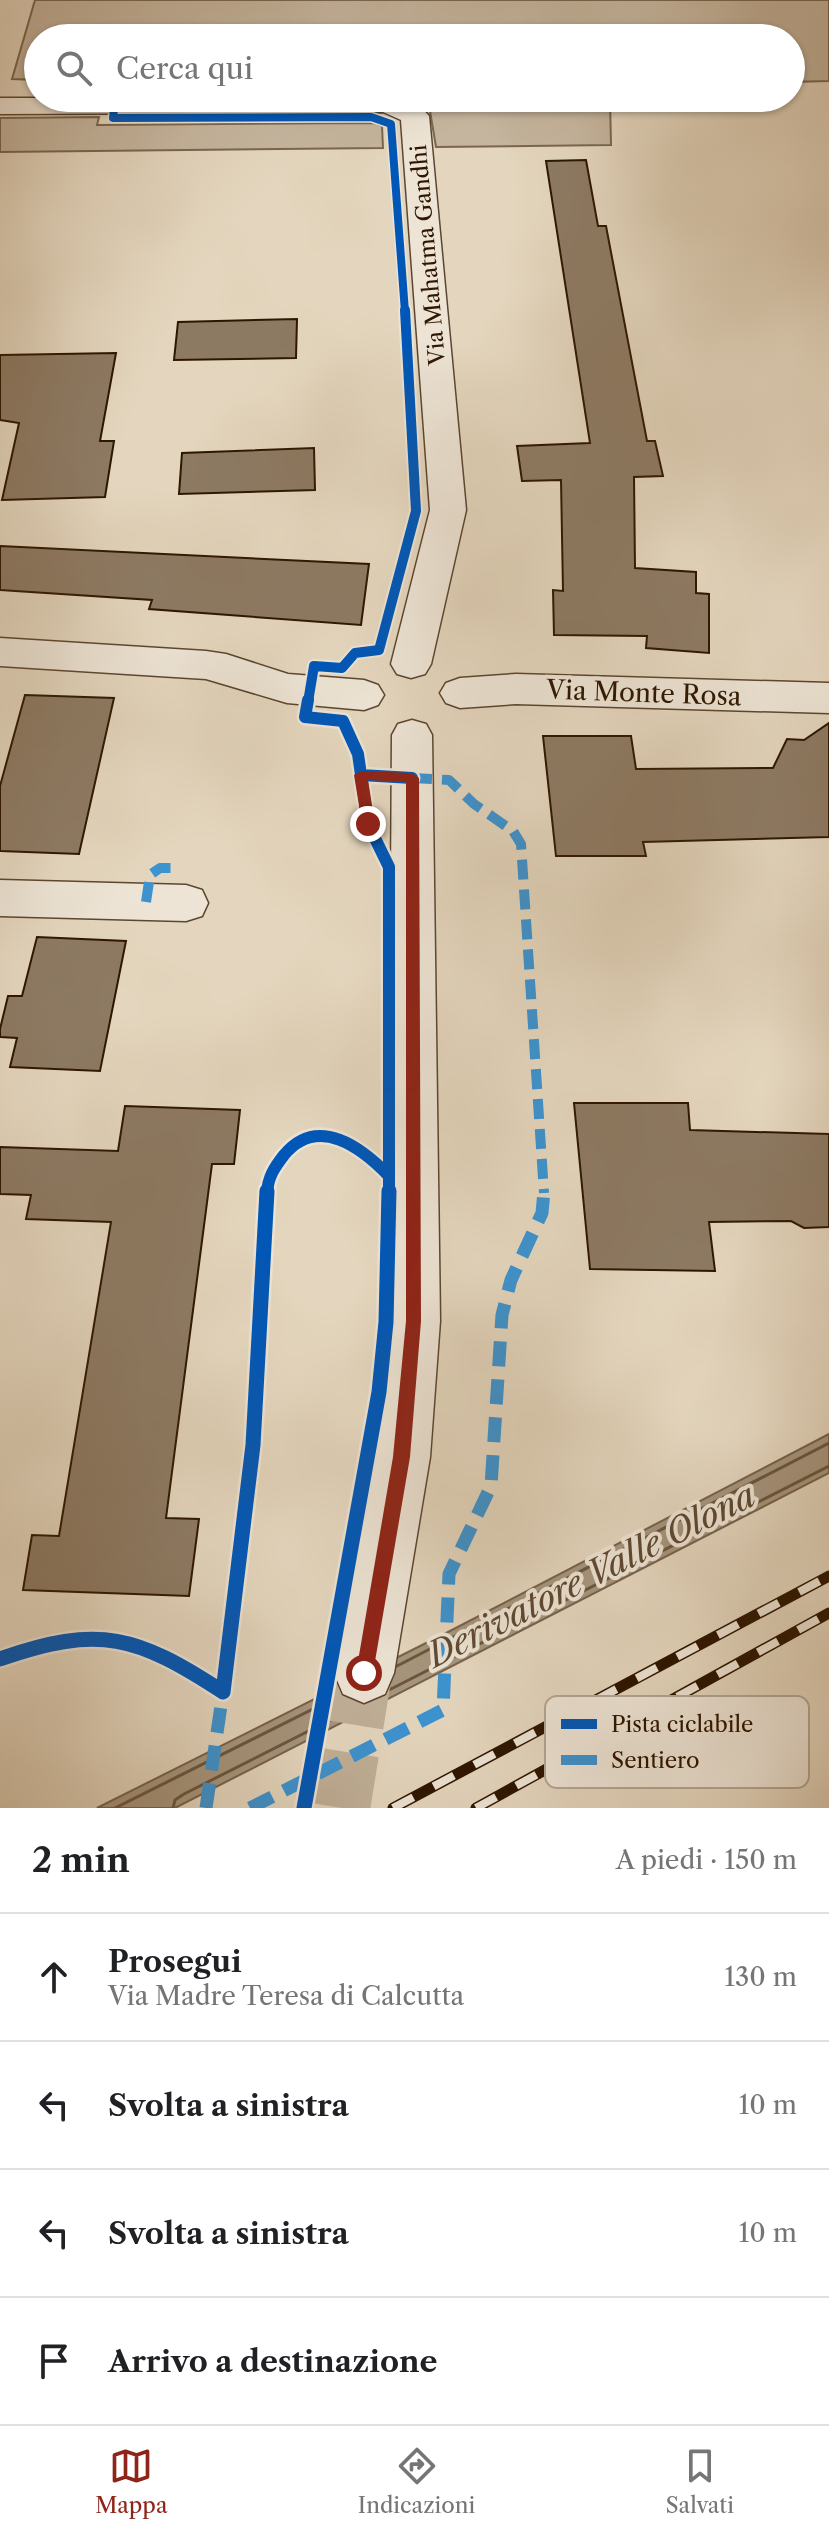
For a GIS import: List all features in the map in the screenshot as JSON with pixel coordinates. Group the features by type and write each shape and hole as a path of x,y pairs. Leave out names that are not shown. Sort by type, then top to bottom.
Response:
{"street":[{"name":"Via Mahatma Gandhi","path":"0,106 24,106"},
{"name":"Via Mahatma Gandhi","path":"408,112 415,116 448,510 411,664"},
{"path":"0,652 206,665 287,688 364,695"},
{"path":"398,665 425,665 447,675 460,693 460,705 443,727 412,735 396,733 370,718 364,707 364,695 375,676 398,665"},
{"name":"Via Monte Rosa","path":"460,693 516,689 829,698"},
{"path":"364,1673 402,1457 414,1321 412,735"},
{"path":"0,898 186,903"}],"shaded area":[{"path":"35,0 829,0 829,81 805,82 805,24 28,24"},
{"path":"24,38 24,79 12,79"},
{"path":"430,112 610,112 611,145 436,147"},
{"path":"99,117 97,125 375,123 382,126 383,148 0,152 0,118"}],"water":[{"name":"Derivatore Valle Olona","path":"829,1434 829,1473 175,1808 97,1808 448,1632"}],"building":[{"path":"586,160 598,226 606,226 647,441 655,441 663,476 634,477 635,568 696,572 696,593 709,594 709,653 646,648 647,636 554,635 553,590 563,591 561,480 522,481 517,446 590,443 546,161"},
{"path":"297,319 296,358 174,360 178,322"},
{"path":"116,353 100,441 114,441 105,497 2,500 19,423 0,420 0,355"},
{"path":"314,448 315,490 179,494 182,453"},
{"path":"0,546 369,564 361,625 149,609 152,600 0,590"},
{"path":"25,695 114,698 79,854 0,851 0,786"},
{"path":"829,723 829,837 643,842 646,856 556,856 543,736 631,736 636,769 773,768 787,739 804,740"},
{"path":"37,937 126,941 100,1071 10,1067 17,1038 0,1037 0,1029 8,996 22,996"},
{"path":"574,1103 688,1103 690,1130 829,1134 829,1227 804,1228 791,1221 709,1222 715,1271 590,1269"},
{"path":"125,1106 240,1110 234,1164 212,1164 166,1518 199,1519 189,1596 23,1590 32,1535 59,1536 111,1222 26,1219 31,1195 0,1194 0,1147 118,1151"}],"tunnel":[{"path":"342,1808 364,1673"}],"railway":[{"path":"603,1696 829,1576"},
{"path":"679,1696 829,1613"},
{"path":"393,1808 545,1727"},
{"path":"476,1808 545,1770"}],"marked path":[{"path":"250,1808 443,1710 449,1574 491,1486 502,1315 511,1280 542,1213 544,1188 521,844 513,831 474,804 449,780 412,778"},
{"path":"146,902 150,875 160,868 180,868"},
{"path":"206,1808 223,1692"}],"cycle path":[{"path":"114,112 113,118 371,117 391,124 412,400 416,511 379,650 355,653 342,668 314,666 305,717 343,721 358,754 361,775 412,778"},
{"path":"361,775 368,824 389,867 389,1176"},
{"path":"0,1659 62,1642 123,1642 164,1655 223,1692 253,1445 268,1177 297,1143 324,1135 348,1142 359,1148 389,1176 386,1322 379,1392 304,1808"}],"route":[{"path":"364,1673 402,1457 414,1321 412,778 361,775 368,824"}]}
